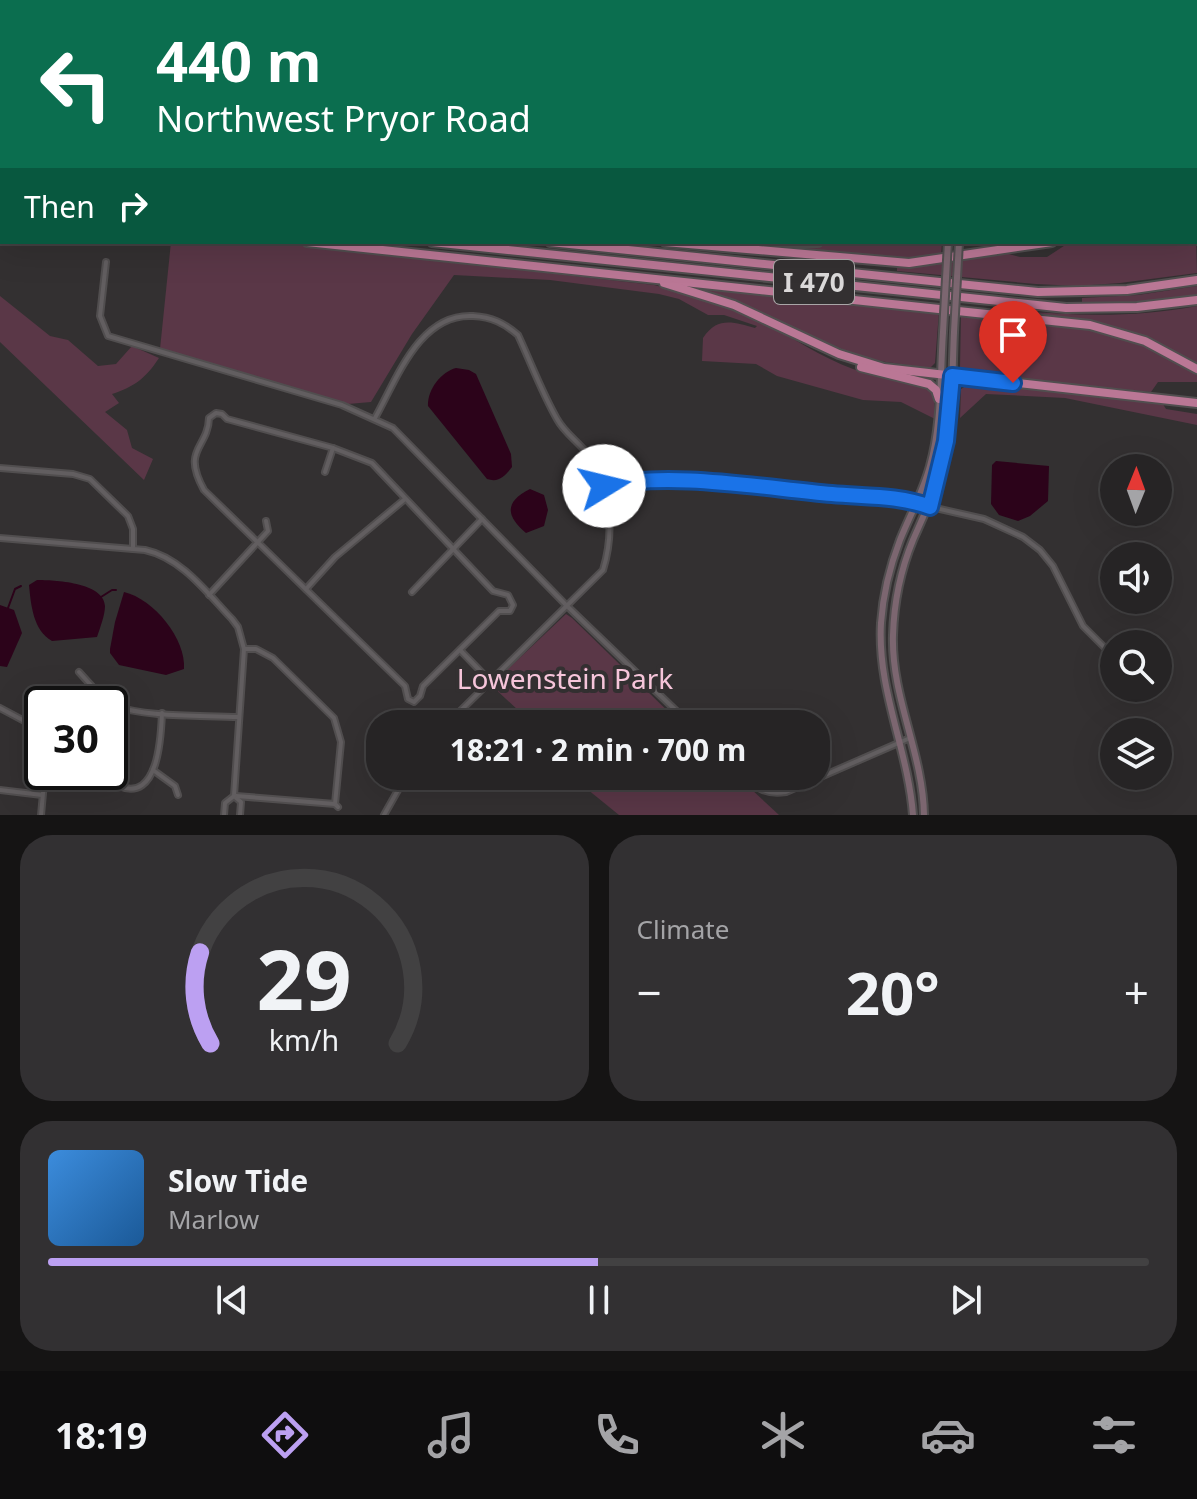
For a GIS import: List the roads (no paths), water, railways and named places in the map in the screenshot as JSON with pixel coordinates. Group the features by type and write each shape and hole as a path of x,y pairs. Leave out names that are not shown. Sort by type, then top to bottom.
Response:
{"highway":[{"path":"326,244 1090,325 1145,341 1197,369"},
{"name":"I 470","path":"451,244 1066,308 1137,307 1197,300"},
{"name":"I 470","path":"570,244 1038,292 1127,290 1197,280"},
{"path":"688,244 909,263 1038,244"},
{"path":"644,277 734,305 868,364 940,375 1197,403"},
{"path":"811,341 872,371 929,384 939,399"}],"main road":[{"path":"913,815 907,770 881,665 881,621 892,563 924,486 935,446 948,244"},
{"path":"924,815 917,762 898,696 894,625 903,569 930,507 946,441 959,244"}],"street":[{"path":"106,262 100,316 108,336 342,405 375,418 403,435 567,606 675,710"},
{"path":"375,418 419,341 435,326 466,316 487,317 507,325 518,335 559,423 585,450 599,471 607,495 610,549 603,570 461,710"},
{"path":"216,413 222,414 227,419 333,448 372,463 405,499 493,591 508,595 513,605 510,611 499,611 421,689 420,696 414,702 404,693 405,686 204,490 194,457 209,430 209,418 216,413"},
{"path":"325,472 333,448"},
{"path":"0,468 73,474 90,479 128,516 133,529 133,549"},
{"path":"604,486 633,480 887,497 984,519 1035,544 1053,566 1083,626 1100,643"},
{"path":"306,589 335,557 405,499"},
{"path":"412,592 482,519"},
{"path":"209,595 268,531 266,521"},
{"path":"0,538 152,551 169,558 209,595 238,627 244,649 234,796"},
{"path":"224,815 225,803 234,796 337,806 341,742 334,718 273,658 256,649 244,649"},
{"path":"460,650 490,681"},
{"path":"79,672 92,686"},
{"path":"0,708 24,721"},
{"path":"128,710 239,717"},
{"path":"128,788 137,786 158,761 162,713"},
{"path":"830,772 910,738"},
{"path":"153,770 175,786 178,795"},
{"path":"0,790 42,795"},
{"path":"41,815 43,790"},
{"path":"384,815 398,790"},
{"path":"761,790 772,794 790,790"},
{"path":"234,796 241,802 240,815"}],"waterway":[{"path":"8,608 15,589 21,586"},
{"path":"101,597 116,590"}],"park label":[{"name":"Lowenstein Park","path":"565,678"}]}
